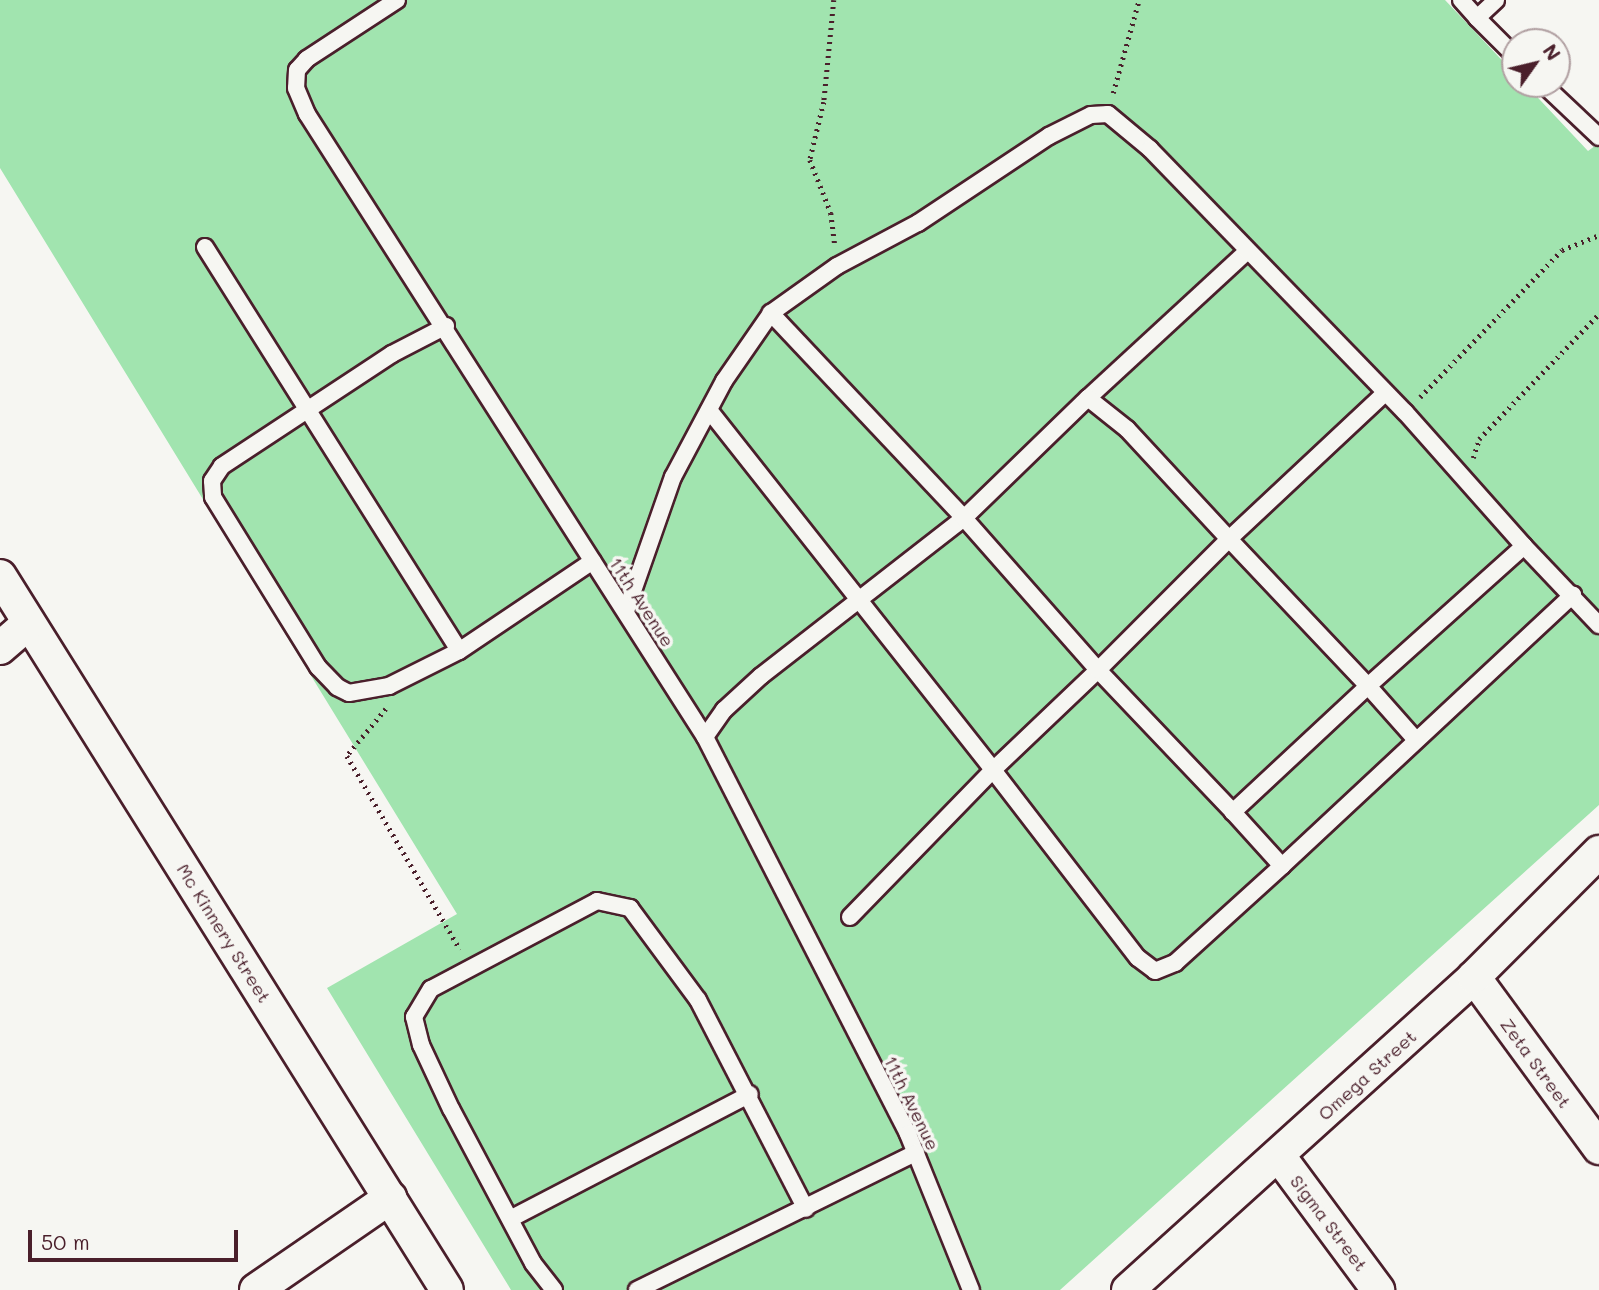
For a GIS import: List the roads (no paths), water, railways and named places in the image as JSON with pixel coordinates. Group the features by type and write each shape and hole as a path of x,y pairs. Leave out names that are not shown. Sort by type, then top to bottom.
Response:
{"street":[{"name":"Mc Kinnery Street","path":"0,576 447,1290"},
{"path":"0,649 29,623"},
{"name":"Omega Street","path":"1128,1290 1474,977 1599,852"},
{"name":"Zeta Street","path":"1474,977 1599,1148"},
{"name":"Sigma Street","path":"1279,1156 1378,1290"},
{"path":"256,1290 390,1198"}],"lane":[{"name":"11th Avenue","path":"397,0 307,59 297,71 296,88 324,142 446,326 705,737 916,1153 971,1290"},
{"path":"1461,0 1501,42"},
{"path":"1477,18 1496,0"},
{"path":"1558,98 1599,138"},
{"path":"626,611 673,477 709,410 771,313 837,266 918,223 1075,121 1108,114 1150,149 1246,252 1405,412 1524,546 1599,625"},
{"path":"205,247 459,651"},
{"path":"705,737 751,685 964,518 1088,398 1246,252"},
{"path":"771,313 964,518 1098,670 1282,866"},
{"path":"446,326 306,411 222,466 212,481 213,497 318,667 349,693 368,691 459,651 593,561"},
{"path":"850,917 993,770 1229,539 1385,393"},
{"path":"1088,398 1127,429 1416,740"},
{"path":"709,410 1138,958 1155,971 1175,963 1573,595"},
{"path":"1233,812 1524,546"},
{"path":"554,1290 446,1098 414,1017 431,989 597,901 630,908 698,1000 750,1094 806,1209"},
{"path":"512,1218 750,1094"},
{"path":"637,1290 916,1153"}]}
